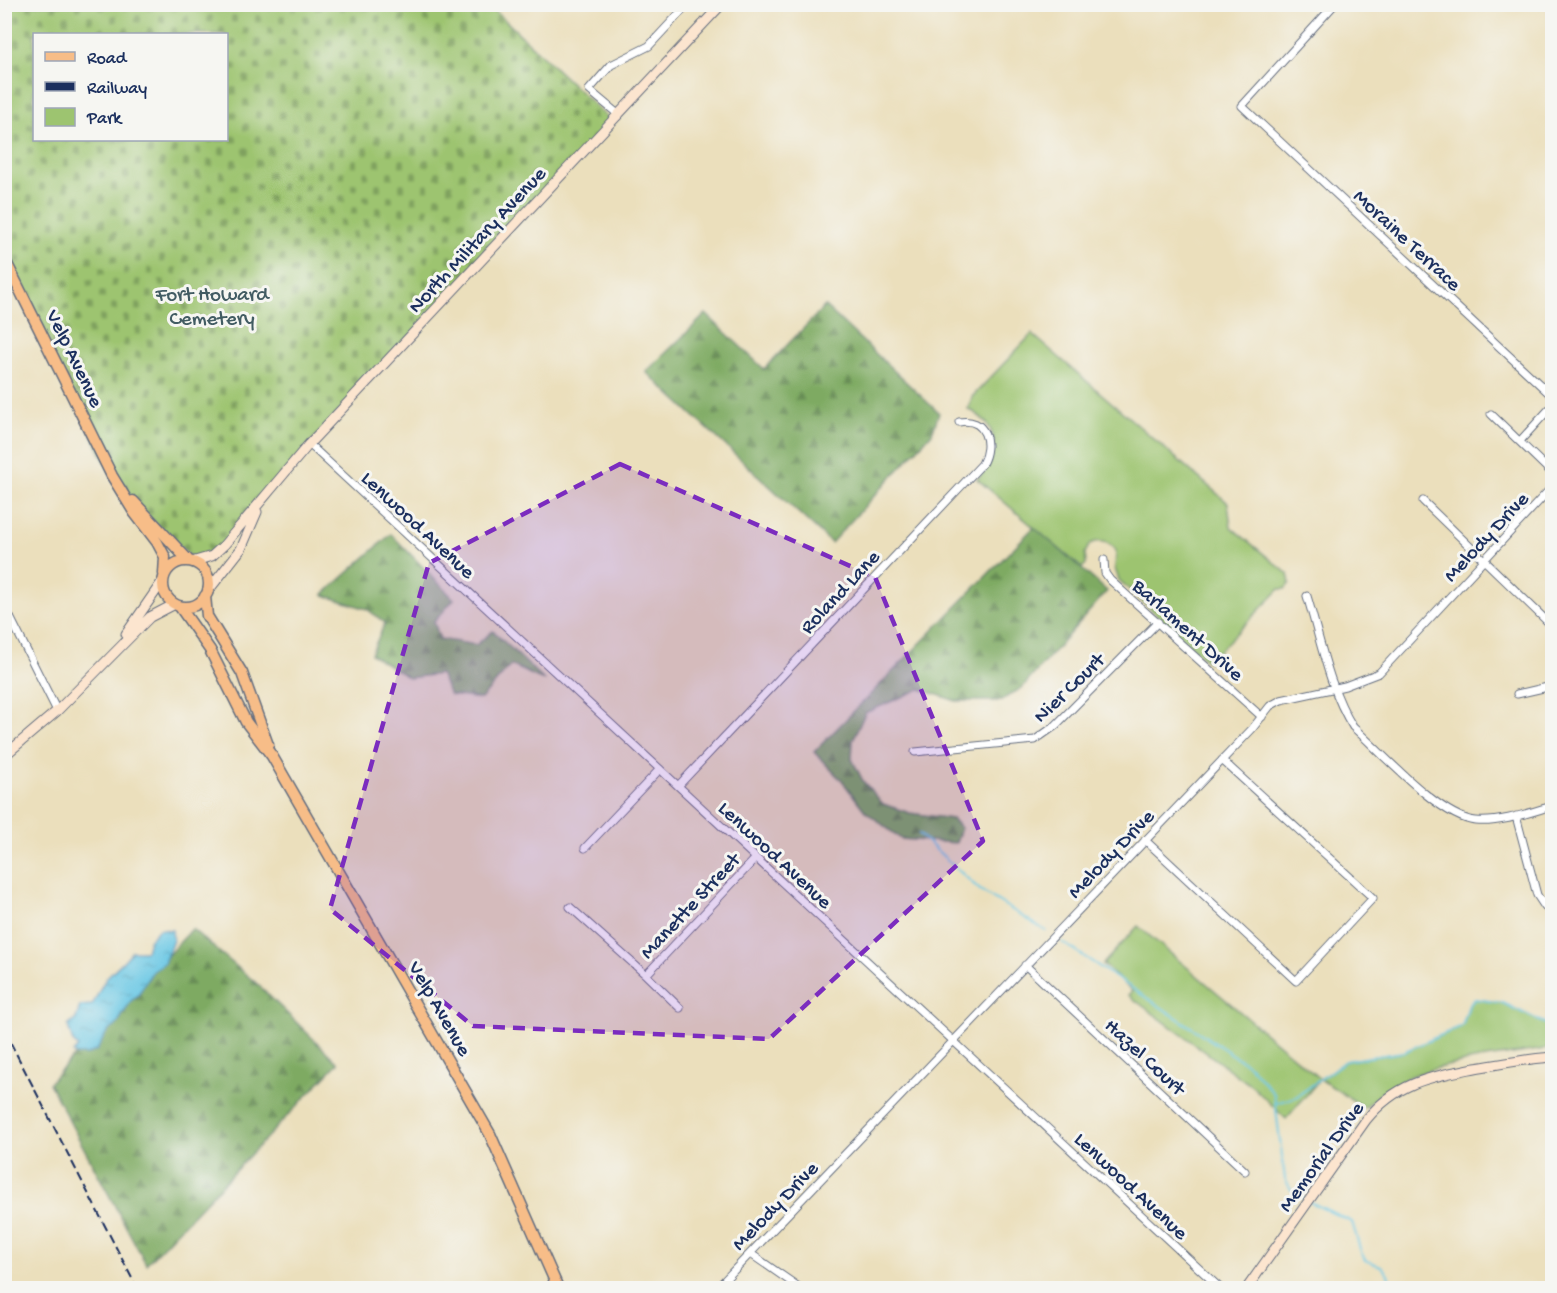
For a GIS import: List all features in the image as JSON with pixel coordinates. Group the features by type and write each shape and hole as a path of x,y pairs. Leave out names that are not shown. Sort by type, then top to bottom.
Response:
{"main road":[{"name":"North Military Avenue","path":"191,561 212,556 224,545 309,444 722,4"},
{"name":"Velp Avenue","path":"4,258 112,476 165,557 163,578"},
{"name":"Velp Avenue","path":"112,476 191,561"},
{"name":"North Military Avenue","path":"207,593 241,549 261,502"},
{"path":"4,756 57,711 150,617 177,606 192,606 207,593 207,574 191,561 175,564 163,578 115,651"},
{"path":"163,578 165,596 177,606"},
{"name":"Velp Avenue","path":"207,593 207,616 242,673 272,756"},
{"name":"Velp Avenue","path":"177,606 210,650 246,722 272,756 490,1134 558,1288"},
{"name":"Memorial Drive","path":"1247,1288 1370,1116 1385,1100 1420,1080 1438,1075 1552,1057"}],"street":[{"path":"619,115 589,90 611,64 649,46 688,4"},
{"name":"Moraine Terrace","path":"1335,4 1242,106 1552,396"},
{"path":"1520,441 1552,406"},
{"path":"1491,414 1552,473"},
{"name":"Roland Lane","path":"678,786 982,464 988,444 984,431 970,422 959,422"},
{"name":"Lenwood Avenue","path":"309,444 1220,1288"},
{"name":"Melody Drive","path":"717,1288 1222,760 1270,706 1281,700 1335,688 1379,673 1552,488"},
{"path":"1423,501 1552,626"},
{"name":"Barlament Drive","path":"1104,560 1107,578 1262,717"},
{"path":"1307,596 1338,699 1353,727 1440,806 1455,815 1474,821 1516,816 1552,806"},
{"path":"4,605 57,711"},
{"name":"Nier Court","path":"915,752 1035,740 1055,726 1158,622"},
{"path":"1517,694 1552,686"},
{"path":"1145,840 1296,981 1373,898 1222,760"},
{"path":"585,848 660,769"},
{"path":"1516,816 1537,895 1545,907 1552,910"},
{"name":"Manette Street","path":"646,975 756,858"},
{"path":"570,907 680,1008"},
{"name":"Hazel Court","path":"1025,965 1245,1171"},
{"path":"751,1254 800,1288"}],"highlighted area":[{"path":"620,464 875,577 983,841 769,1039 473,1026 330,909 429,563"}],"green space":[{"name":"Fort Howard Cemetery","path":"5,5 489,5 611,121 309,444 224,545 195,561 139,507 112,476 5,258"},
{"path":"825,306 939,413 932,433 831,543 646,372 706,314 764,369"},
{"path":"1032,334 1228,503 1231,527 1288,574 1290,583 1285,589 1280,589 1208,662 1119,580 1115,569 1116,551 1111,545 1101,542 1090,544 1085,553 1086,564 1082,568 977,479 991,461 994,441 992,432 986,423 968,409 972,397"},
{"path":"1034,527 1107,591 1022,688 1000,701 956,701 920,689 865,713 853,740 852,759 863,781 883,804 910,813 952,819 961,828 956,843 901,839 865,811 843,782 814,752"},
{"path":"391,534 454,599 434,622 440,639 476,645 493,631 545,681 511,665 481,699 450,695 440,674 409,678 371,654 385,623 367,609 323,595"},
{"path":"1138,926 1320,1079 1286,1119 1253,1087 1128,995 1132,991 1103,964"},
{"path":"192,929 255,982 338,1063 146,1264 49,1083"},
{"path":"1475,999 1503,1003 1552,1027 1552,1048 1469,1061 1426,1071 1388,1088 1365,1108 1320,1079 1345,1061 1403,1052 1462,1026 1469,1005"}],"water":[{"path":"159,929 172,930 173,940 164,963 152,972 116,1026 107,1032 97,1050 87,1055 73,1053 78,1047 73,1042 68,1026 76,1019 80,1006 92,1005 109,975 132,951 146,951 149,940"}],"waterway":[{"path":"919,834 980,890 1046,931"},
{"path":"1062,942 1250,1066 1274,1094 1285,1179 1292,1191 1306,1199"},
{"path":"1276,1103 1296,1097 1345,1061 1403,1052 1462,1026 1469,1005 1475,999 1503,1003 1552,1027"},
{"path":"1310,1202 1352,1222 1365,1260 1381,1266 1388,1274 1391,1288"}],"railway":[{"path":"4,1030 137,1288"}]}
